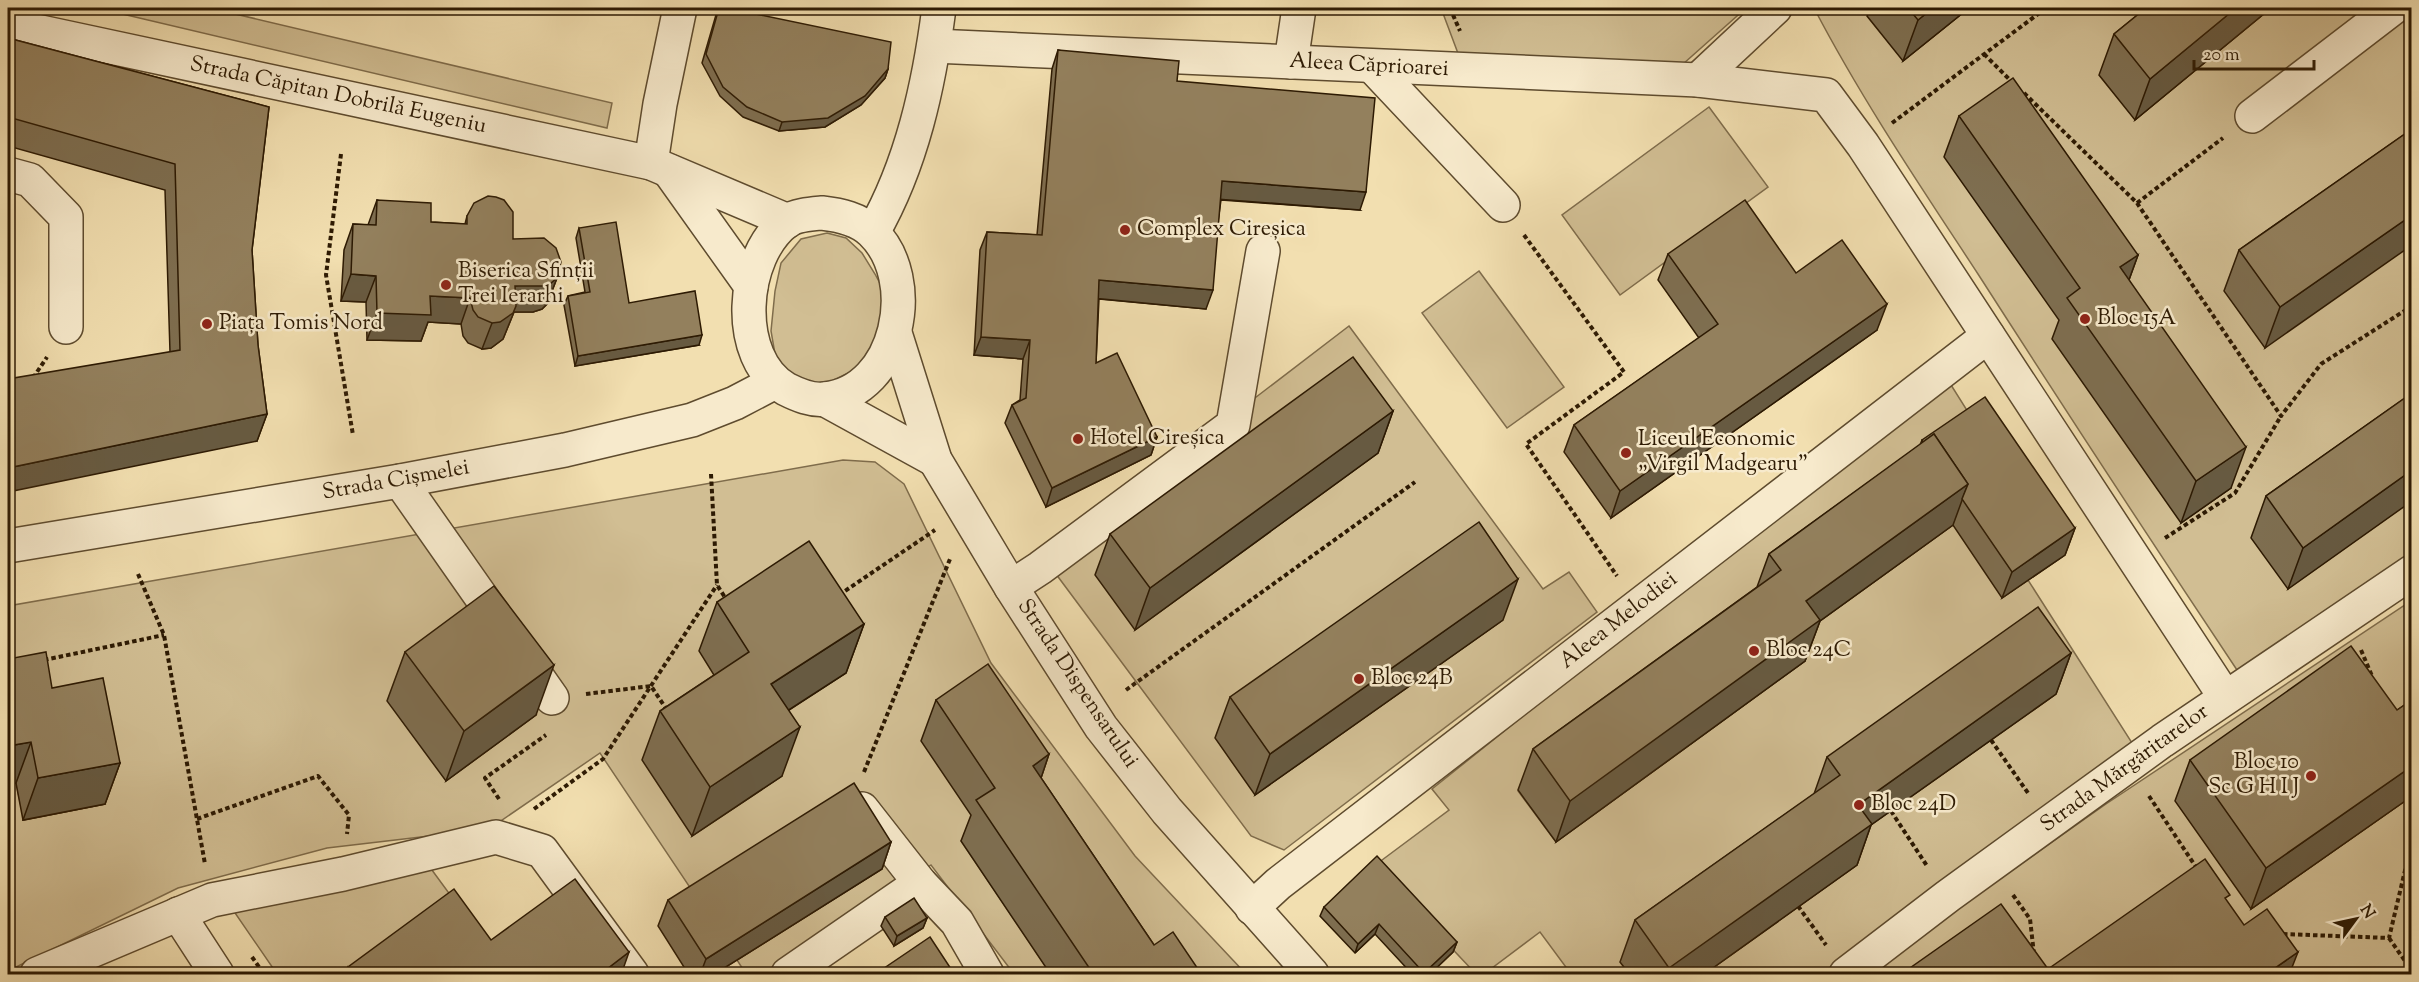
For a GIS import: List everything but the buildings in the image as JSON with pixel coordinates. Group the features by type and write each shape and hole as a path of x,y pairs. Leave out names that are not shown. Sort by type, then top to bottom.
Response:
{"street":[{"path":"680,8 660,166 751,286"},
{"path":"788,221 805,215 822,213 839,215 858,222 873,232 891,201 906,160 922,104 939,8"},
{"path":"1291,62 1299,8"},
{"path":"1698,80 1775,8"},
{"path":"2252,116 2393,8"},
{"name":"Strada Căpitan Dobrilă Eugeniu","path":"8,25 660,166 788,221"},
{"name":"Aleea Căprioarei","path":"934,46 1698,80 1826,95 1863,145 2225,697"},
{"path":"1372,66 1510,215"},
{"path":"8,174 30,180 66,217 66,327"},
{"name":"Strada Dispensarului","path":"788,221 769,242 756,266 751,286 749,316 752,341 760,362 775,382 799,396 824,399 843,394 858,386 874,372 887,353 895,333 898,298 895,275 886,252 873,232"},
{"path":"1011,587 1233,425 1263,251"},
{"name":"Strada Dispensarului","path":"895,333 935,460 1011,587 1101,727 1167,811 1312,975"},
{"name":"Aleea Melodiei","path":"1252,908 1278,884 1988,336"},
{"name":"Strada Cișmelei","path":"8,546 399,481 566,450 673,426 735,402 775,382"},
{"name":"Strada Dispensarului","path":"824,399 935,460"},
{"path":"399,481 552,698"},
{"name":"Strada Mărgăritarelor","path":"1847,974 1948,896 2129,765 2225,697 2412,572"},
{"path":"853,798 920,883 957,922 987,975"},
{"path":"38,975 212,900 343,874 505,830 542,851 633,975"},
{"path":"788,975 920,883"},
{"path":"177,914 217,975"}],"path":[{"path":"1863,145 2046,8"},
{"path":"1984,54 2137,203 2282,416"},
{"path":"2137,203 2252,116"},
{"path":"341,154 326,275 353,435"},
{"path":"1510,215 1624,372 1526,444 1638,606"},
{"path":"2134,558 2235,493 2282,416 2321,364 2412,306"},
{"path":"30,384 66,327"},
{"path":"711,474 717,585 730,605"},
{"path":"1126,690 1415,482"},
{"path":"836,597 938,528"},
{"path":"853,798 951,555"},
{"path":"138,574 164,635 212,900"},
{"path":"651,686 552,698 566,721 484,777 505,830 603,759 651,686 717,585"},
{"path":"41,660 164,635"},
{"path":"2362,652 2375,682"},
{"path":"651,686 670,714"},
{"path":"1991,740 2050,823"},
{"path":"2129,765 2203,876"},
{"path":"197,819 318,776 349,815"},
{"path":"1891,812 1948,896"},
{"path":"2412,841 2389,938 2412,971"},
{"path":"1798,906 1847,974"},
{"path":"2030,919 2035,963"},
{"path":"2274,933 2389,938"}],"shaded area":[{"path":"97,8 210,8 612,103 607,128"},
{"path":"1194,8 1385,8 1271,12"},
{"path":"1441,8 1746,8 1683,64 1459,56"},
{"path":"1814,8 1877,8 1903,61 1969,8 2181,8 2135,120 2271,8 2411,8 2411,423 2288,589 2411,501 2411,557 2239,673 1914,176 1832,42","holes":["2065,329 2231,488 2181,522"]},
{"path":"1709,107 1768,187 1620,295 1562,215"},
{"path":"827,233 846,238 862,253 884,291 885,325 857,369 823,385 794,379 776,360 771,331 775,291 781,263 801,239"},
{"path":"1479,271 1564,387 1507,428 1422,313"},
{"path":"1349,326 1543,589 1569,572 1597,612 1284,850 1251,836 1053,570 1251,401"},
{"path":"1946,377 1975,423 1518,791 1556,842 1805,661 1791,642 1953,525 2028,580 2134,746 1826,974 1703,974 1621,962 1630,974 1571,974 1540,932 1484,974 1476,974 1374,866 1449,810 1432,789"},
{"path":"843,460 875,462 904,484 991,663 1135,856 1246,974 1156,974 980,829 961,841 1051,974 1014,974 931,865 773,974 746,974 737,960 881,869 699,901 600,753 489,829 327,848 178,888 8,971 8,784 16,783 24,820 105,804 8,697 8,606"},
{"path":"2411,601 2411,731 2251,909 2405,801 2412,810 2411,974 1865,974 2106,804"},
{"path":"429,866 465,915 386,974 277,974 233,910"}],"place":[{"name":"Complex Cireșica","path":"1125,230"},
{"name":"Biserica Sfinții Trei Ierarhi","path":"446,285"},
{"name":"Bloc 15A","path":"2085,319"},
{"name":"Piața Tomis Nord","path":"207,324"},
{"name":"Hotel Cireșica","path":"1078,439"},
{"name":"Liceul Economic „Virgil Madgearu”","path":"1626,453"},
{"name":"Bloc 24C","path":"1754,651"},
{"name":"Bloc 24B","path":"1359,679"},
{"name":"Bloc 10 Sc G H I J","path":"2311,776"},
{"name":"Bloc 24D","path":"1859,805"}]}
